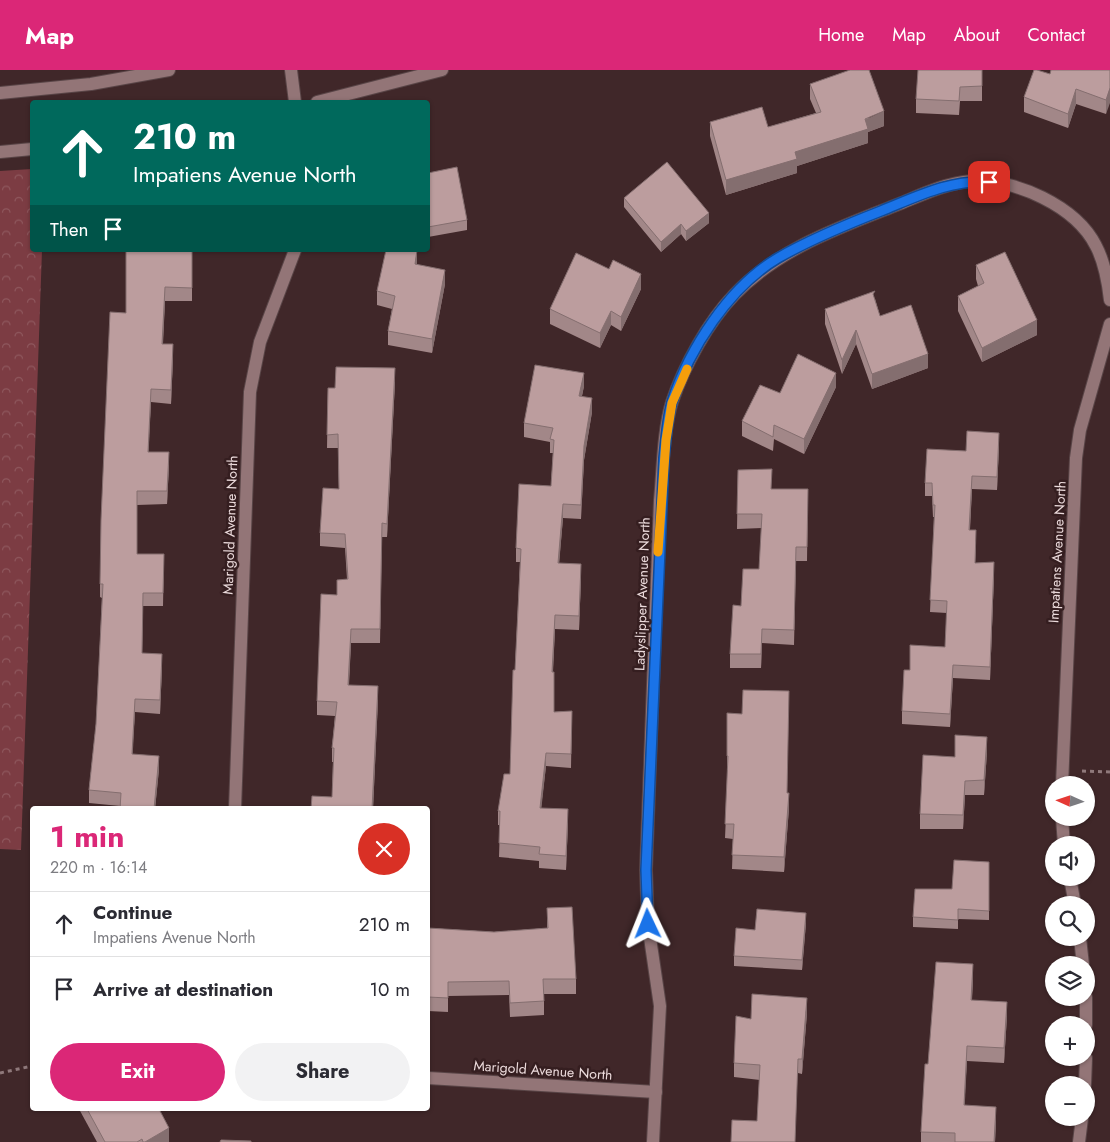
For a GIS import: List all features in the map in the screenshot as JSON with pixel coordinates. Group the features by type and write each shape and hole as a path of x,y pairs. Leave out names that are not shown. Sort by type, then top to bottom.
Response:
{"street":[{"path":"0,93 91,84 169,70"},
{"path":"291,70 295,100"},
{"path":"325,100 442,70"},
{"path":"0,152 30,149"},
{"name":"Ladyslipper Avenue North","path":"653,1142 660,1006 648,924 646,870 660,500 672,403 697,345 734,295 776,260 827,232 938,189 971,181 1008,184 1041,196 1072,216 1096,245 1108,277 1110,300"},
{"name":"Marigold Avenue North","path":"235,806 250,392 260,342 294,252"},
{"name":"Impatiens Avenue North","path":"1062,776 1076,458 1080,430 1110,324"},
{"name":"Marigold Avenue North","path":"430,1078 656,1092"},
{"path":"1080,1142 1081,1126"}],"path":[{"path":"1062,770 1110,772"},
{"path":"0,1073 30,1066"}],"green space":[{"path":"30,169 30,252 42,252 21,850 0,849 0,171"}],"building":[{"path":"850,70 869,70 884,111 865,119 868,129 795,152 797,159 726,180 710,122 762,107 768,127 821,112 810,84"},
{"path":"918,70 982,70 982,86 960,87 959,101 916,99"},
{"path":"1034,70 1050,74 1051,70 1110,70 1110,88 1106,100 1076,89 1068,114 1024,97"},
{"path":"667,162 709,213 686,231 681,224 661,242 624,198"},
{"path":"457,167 467,220 430,227 430,173"},
{"path":"126,252 192,252 192,288 165,287 162,344 173,344 171,390 151,389 148,452 169,452 167,491 137,491 137,554 164,554 163,593 143,593 142,653 162,654 160,700 135,699 132,754 159,756 154,806 120,806 121,793 89,790 96,724 103,584 100,584 101,520 110,312 126,313"},
{"path":"386,252 417,252 415,264 445,270 432,339 388,331 395,296 377,291"},
{"path":"1005,252 1037,320 982,348 958,296 984,283 976,265"},
{"path":"576,253 609,269 613,260 641,274 621,317 611,311 600,333 550,309"},
{"path":"875,291 873,294 880,316 911,305 928,354 872,374 856,330 842,360 825,309"},
{"path":"798,354 836,373 804,439 774,425 773,437 742,421 760,385 780,393"},
{"path":"535,365 584,373 579,396 592,398 584,446 581,505 563,504 558,563 581,564 579,616 555,615 552,672 554,672 554,712 572,711 571,754 546,753 540,808 568,809 566,856 539,854 540,847 499,843 500,811 498,811 504,774 510,774 513,670 515,670 521,549 516,548 519,484 551,486 554,440 550,439 553,428 524,423"},
{"path":"336,367 395,368 387,524 382,523 380,629 351,629 348,685 378,686 372,806 311,806 312,796 332,797 334,748 332,748 337,702 317,701 321,594 337,595 337,580 348,579 345,534 320,533 323,488 339,489 338,434 327,435 328,388 335,388"},
{"path":"967,431 999,433 997,477 972,476 969,530 976,530 975,563 994,562 990,667 953,665 950,714 902,711 904,670 910,670 910,645 945,647 947,601 930,600 935,505 933,505 932,483 925,483 927,449 966,451"},
{"path":"772,469 771,489 808,489 807,547 796,547 794,630 762,629 761,654 730,654 733,605 741,606 743,569 759,569 762,514 737,514 738,470"},
{"path":"743,690 789,691 787,793 789,793 784,857 732,855 734,824 725,824 728,756 727,713 742,714"},
{"path":"955,735 987,737 984,780 965,781 963,815 920,814 923,755 955,757"},
{"path":"954,860 989,862 989,911 958,909 958,920 913,917 915,889 952,889"},
{"path":"572,907 576,979 543,979 544,1001 510,1003 509,981 448,982 448,998 430,997 430,928 494,932 548,928 547,908"},
{"path":"757,909 806,913 802,960 734,956 736,928 755,930"},
{"path":"936,962 973,964 971,1000 1007,1002 1004,1048 967,1046 964,1105 996,1107 994,1142 955,1142 955,1133 921,1132 925,1064 928,1064"},
{"path":"752,994 807,998 802,1059 798,1059 795,1142 731,1142 732,1120 757,1121 760,1065 734,1063 736,1016 751,1019"},
{"path":"88,1111 160,1111 169,1128 145,1142 142,1139 137,1142 105,1142"},
{"path":"221,1140 251,1141 251,1142 220,1142"}],"slow traffic":[{"path":"658,552 660,500 666,440 672,403 687,369"}],"route":[{"path":"648,924 646,870 660,500 672,403 697,345 734,295 776,260 827,232 938,189 971,181 989,182"}]}
